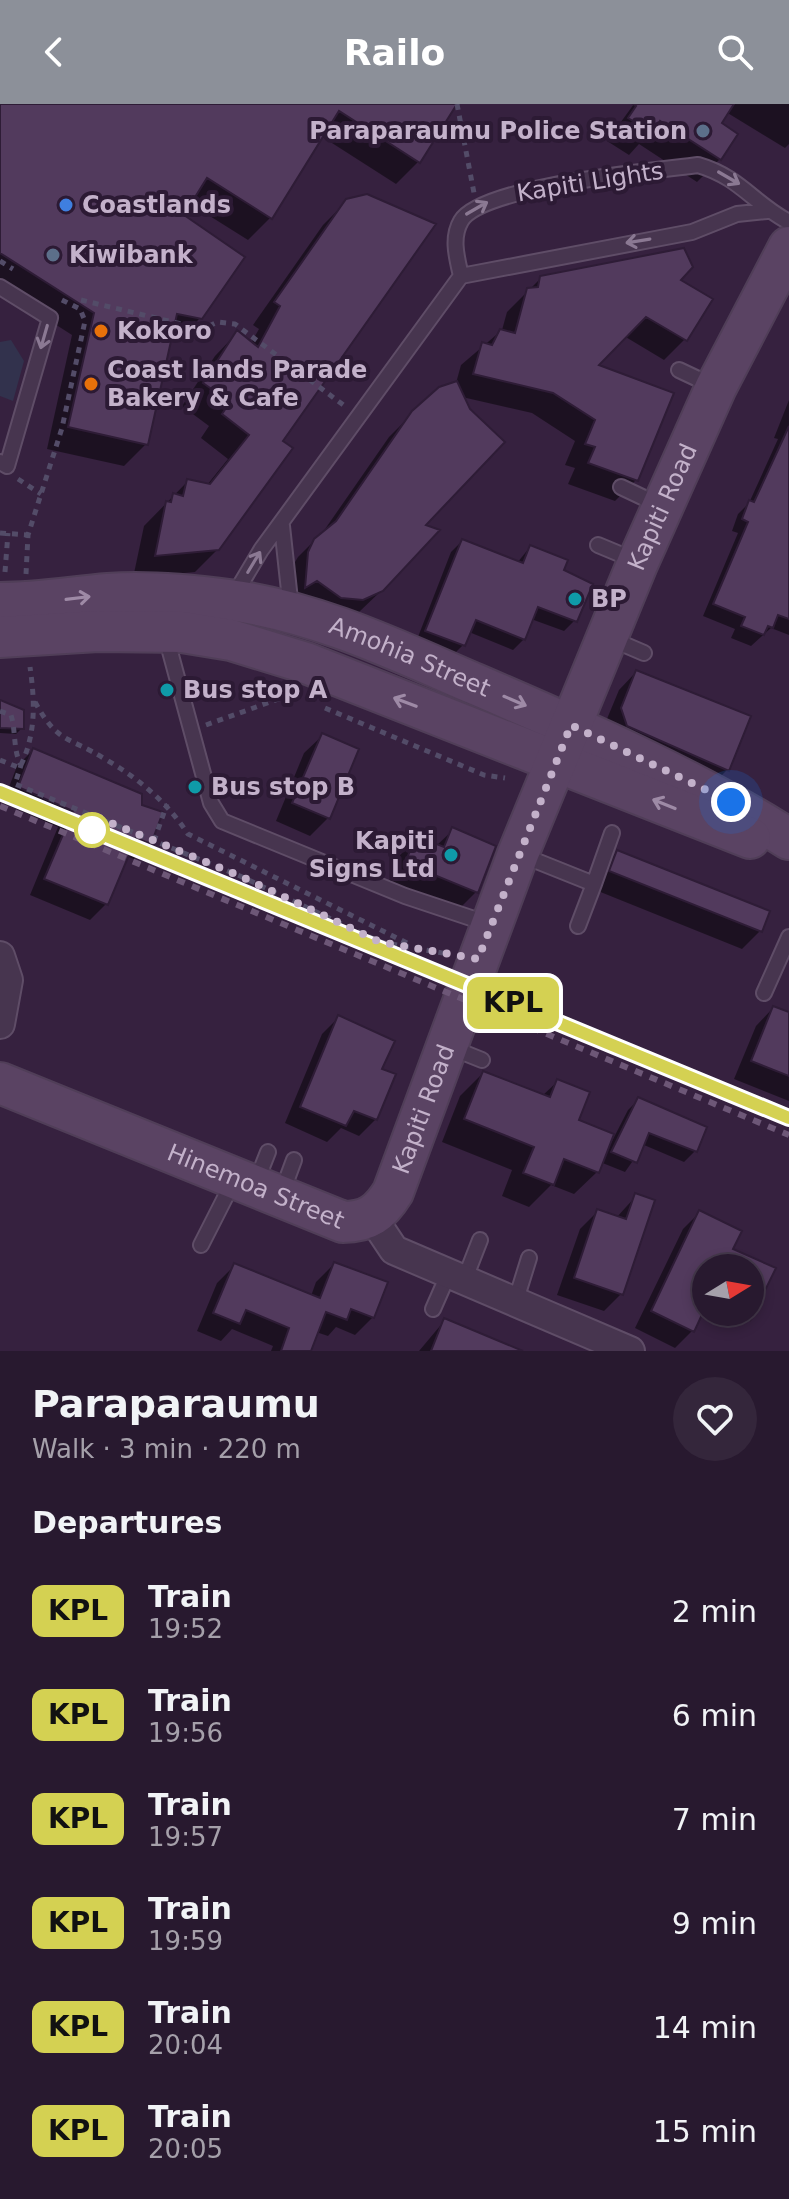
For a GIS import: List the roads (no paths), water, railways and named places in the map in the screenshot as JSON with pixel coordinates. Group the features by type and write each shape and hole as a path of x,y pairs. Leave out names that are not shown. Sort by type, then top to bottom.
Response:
{"main road":[{"name":"Kapiti Road","path":"372,1217 393,1192 465,1053 486,942 518,854 564,743 626,646 638,562 716,387 789,247"},
{"name":"Amohia Street","path":"0,603 41,603 109,594 231,601 291,614 391,648 564,743 789,854"},
{"name":"Amohia Street","path":"0,637 165,631 221,638 564,743 731,802 789,839"},
{"name":"Hinemoa Street","path":"0,1083 266,1174 343,1222 372,1217"}],"street":[{"path":"0,956 8,980 0,1024"},
{"name":"Hinemoa Street","path":"372,1217 394,1250 619,1349"}],"lane":[{"name":"Kapiti Lights","path":"461,276 455,249 457,229 470,209 519,192 698,165 726,176 751,191 767,211 789,222"},
{"path":"231,601 261,550 282,526 461,276 692,232 737,214 767,211"},
{"path":"0,287 50,318 4,464"},
{"path":"679,370 716,387"},
{"path":"621,487 663,507"},
{"path":"282,526 291,614"},
{"path":"598,545 638,562"},
{"path":"165,631 211,803 222,821 405,896 486,942"},
{"path":"578,926 612,833"},
{"path":"518,854 594,884"},
{"path":"764,993 789,937"},
{"path":"201,1245 266,1174"},
{"path":"433,1309 480,1240"},
{"path":"515,1304 529,1258"}],"railway":[{"path":"0,792 789,1118"},
{"path":"0,806 789,1135"}],"train":[{"name":"KPL","path":"0,792 789,1118"}],"place":[{"name":"Paraparaumu Police Station","path":"703,131"},
{"name":"Coastlands","path":"66,205"},
{"name":"Kiwibank","path":"53,255"},
{"name":"Kokoro","path":"101,331"},
{"name":"Coast lands Parade Bakery & Cafe","path":"91,384"},
{"name":"BP","path":"575,599"},
{"name":"Bus stop A","path":"167,690"},
{"name":"Bus stop B","path":"195,787"},
{"name":"Kapiti Signs Ltd","path":"451,855"}]}
